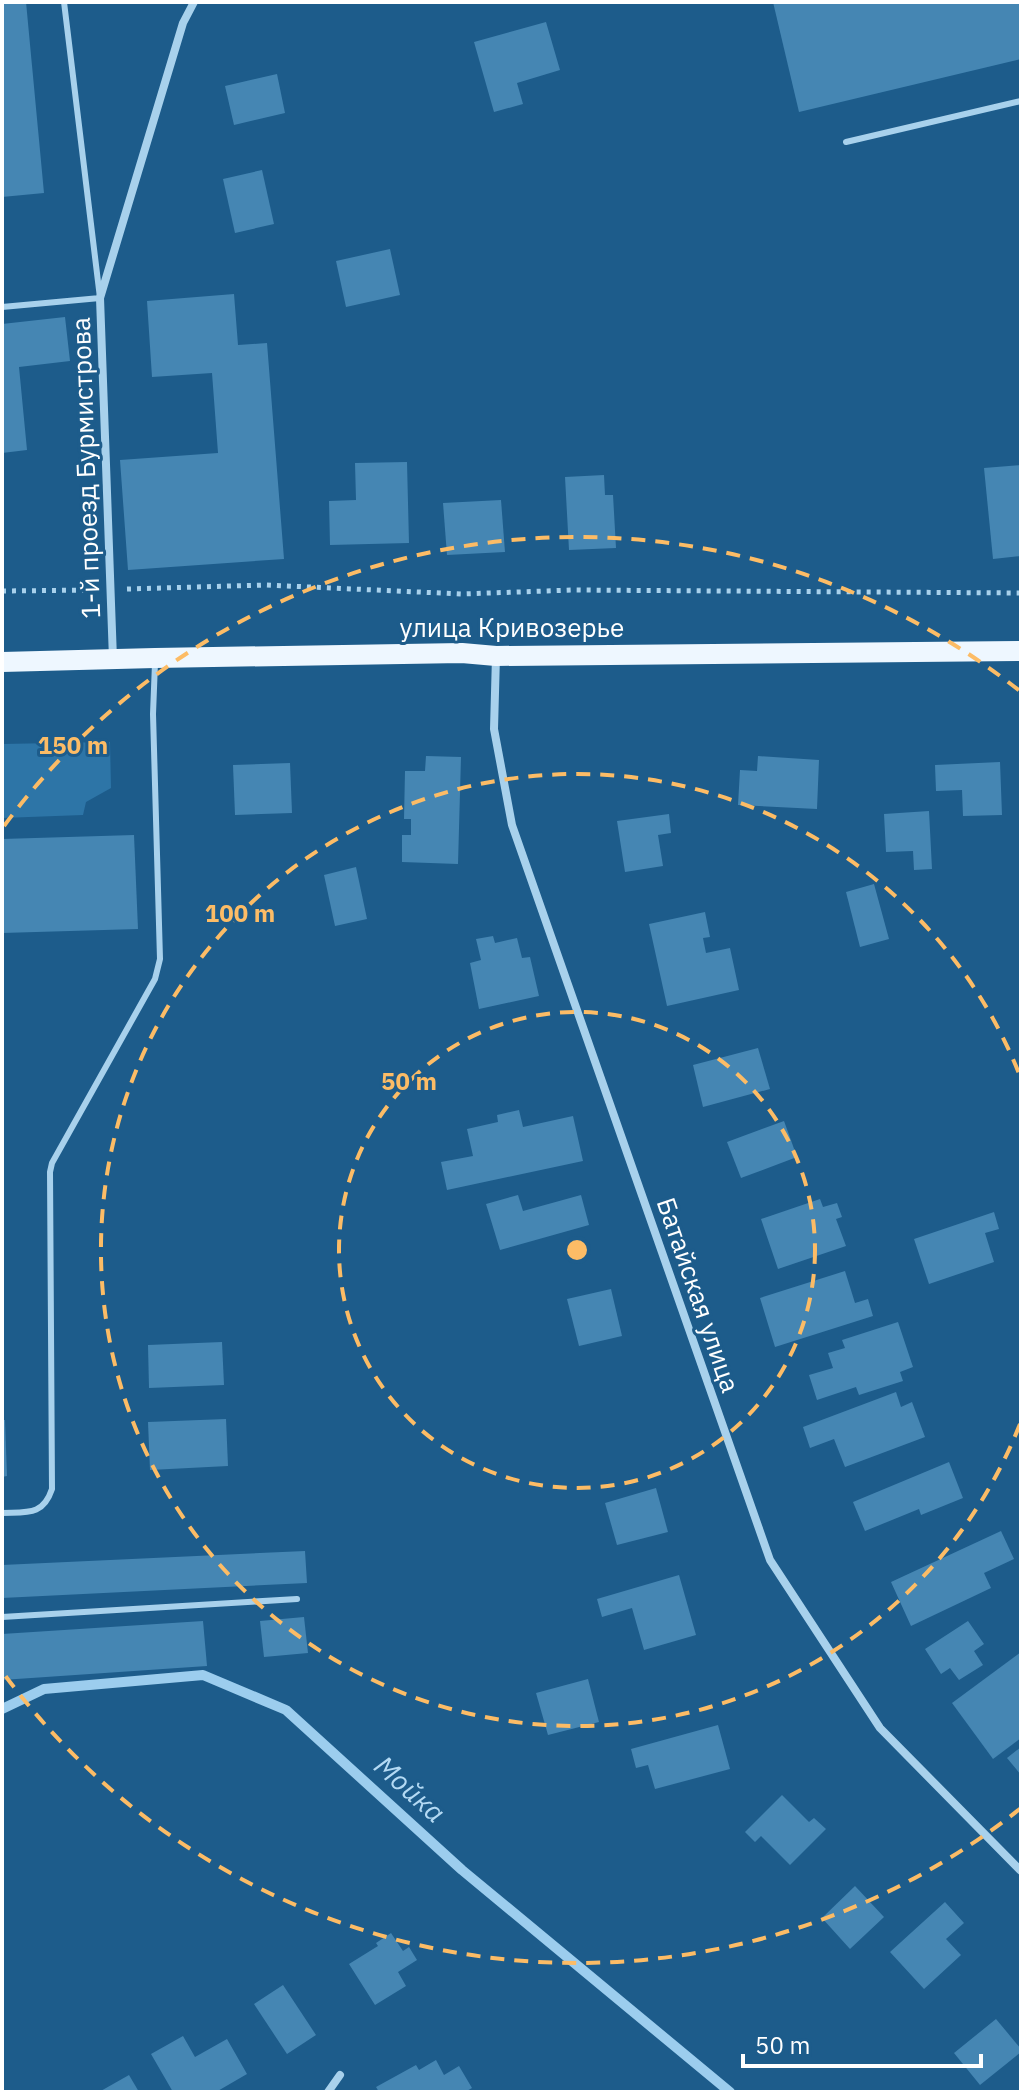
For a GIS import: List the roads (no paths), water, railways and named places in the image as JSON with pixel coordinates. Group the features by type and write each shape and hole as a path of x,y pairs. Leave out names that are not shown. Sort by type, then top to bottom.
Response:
{"main road":[{"name":"улица Кривозерье","path":"2,662 462,653 496,656 1021,651"}],"street":[{"name":"1-й проезд Бурмистрова","path":"113,660 100,298 183,23 194,2"},
{"name":"Батайская улица","path":"496,656 494,729 512,825 770,1560 880,1728 1021,1871"},
{"path":"328,2092 340,2075"}],"lane":[{"path":"2,307 100,298 64,2"},
{"path":"846,142 1021,101"},
{"path":"2,1513 32,1512 49,1500 52,1489 52,1163 159,970 153,714 155,658"},
{"path":"2,1617 297,1599"}],"waterway":[{"name":"Мойка","path":"2,1709 44,1689 203,1675 286,1710 462,1870 730,2092"}]}
